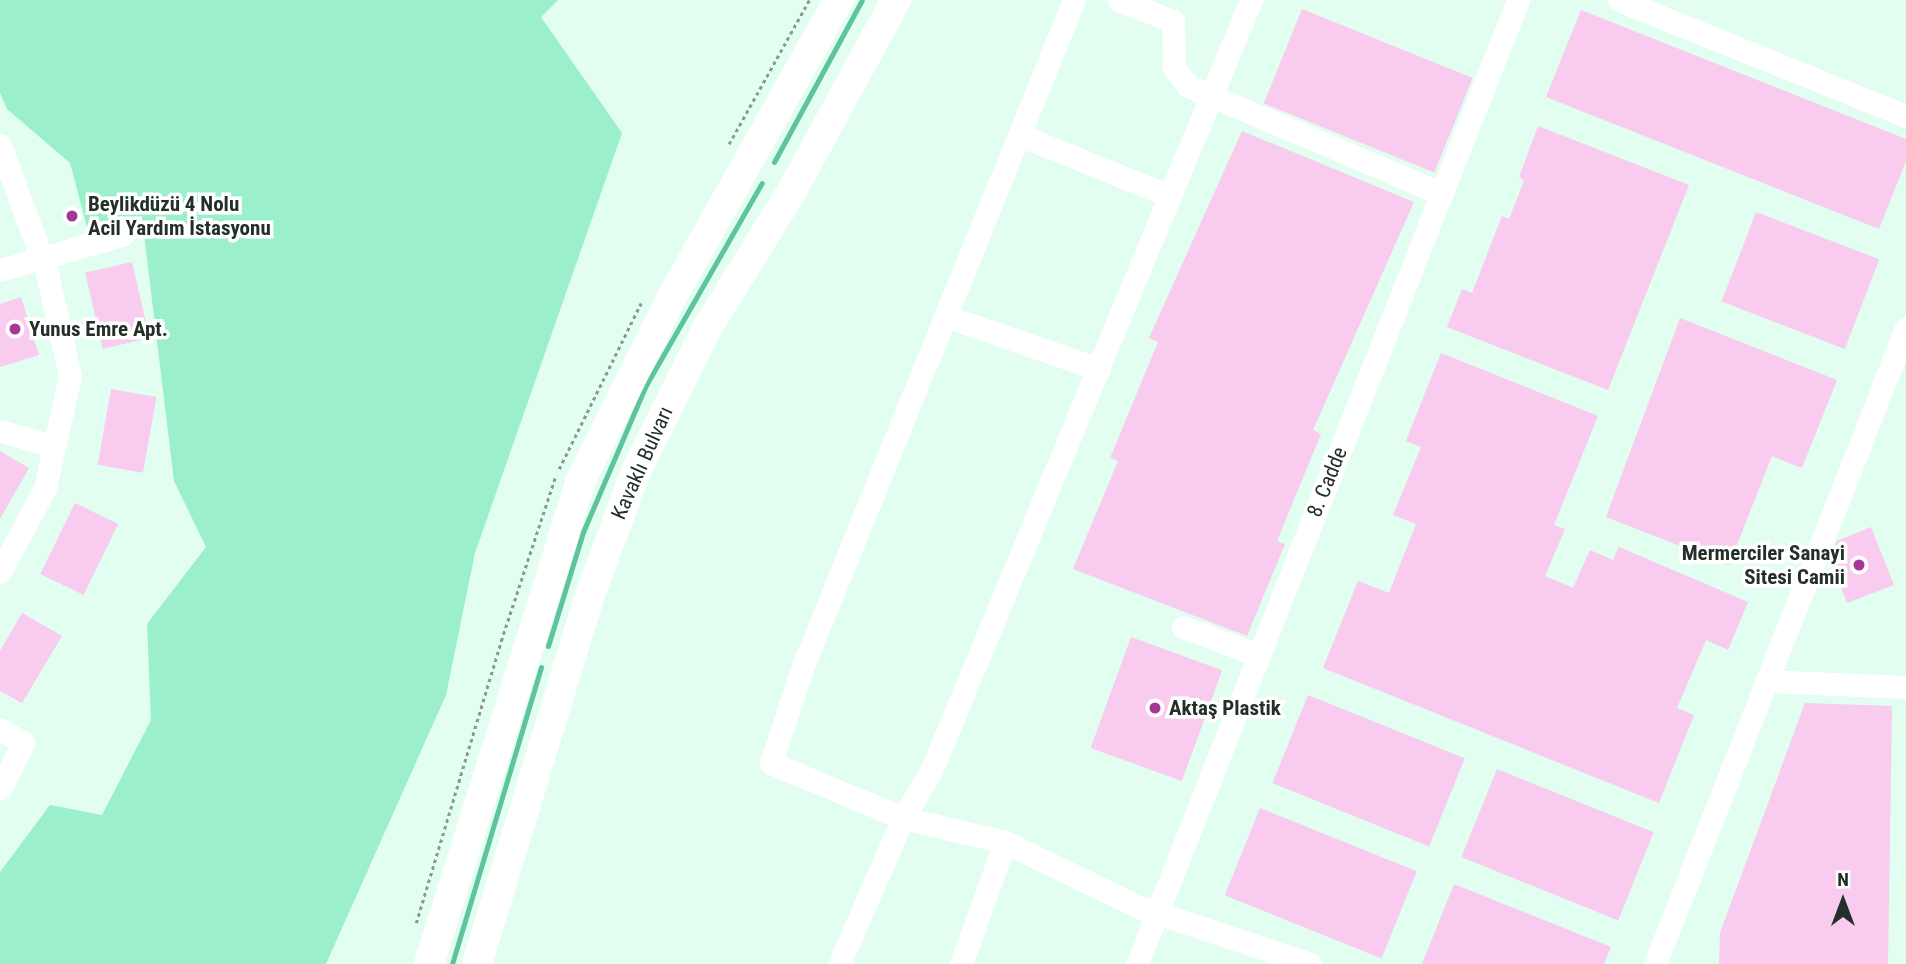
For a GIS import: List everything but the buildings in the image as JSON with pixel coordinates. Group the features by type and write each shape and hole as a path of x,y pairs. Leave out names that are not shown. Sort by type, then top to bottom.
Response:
{"main road":[{"path":"429,964 581,480 673,297 839,0"},
{"name":"Kavaklı Bulvarı","path":"477,964 591,592 637,469 706,330 793,189 896,0"}],"street":[{"path":"1074,0 803,666 771,763 903,818 1005,842 1155,913 1310,964"},
{"path":"1119,0 1173,21 1174,68 1188,86 1441,194"},
{"path":"839,964 903,818 932,769 1251,0"},
{"name":"8. Cadde","path":"1137,964 1518,0"},
{"path":"1619,0 1906,116"},
{"path":"1019,135 1170,196"},
{"path":"0,145 41,255 70,376 45,488 0,572"},
{"path":"0,270 41,255 122,235"},
{"path":"946,316 1099,369"},
{"path":"1656,964 1906,328"},
{"path":"0,431 54,446"},
{"path":"1183,627 1258,655"},
{"path":"1767,681 1906,687"},
{"path":"0,729 23,743 0,789"},
{"path":"961,964 1005,842"}],"green space":[{"path":"0,0 558,0 541,17 622,133 475,553 446,695 326,964 0,964 0,872 50,805 102,815 151,720 147,624 206,547 174,481 142,218 87,227 70,163 7,109 0,93"}],"waterway":[{"path":"774,162 862,0"},
{"path":"548,646 583,532 645,387 762,183"},
{"path":"452,964 541,667"}],"place":[{"name":"Beylikdüzü 4 Nolu Acil Yardım İstasyonu","path":"72,216"},
{"name":"Yunus Emre Apt.","path":"15,329"},
{"name":"Mermerciler Sanayi Sitesi Camii","path":"1859,565"},
{"name":"Aktaş Plastik","path":"1155,708"}]}
